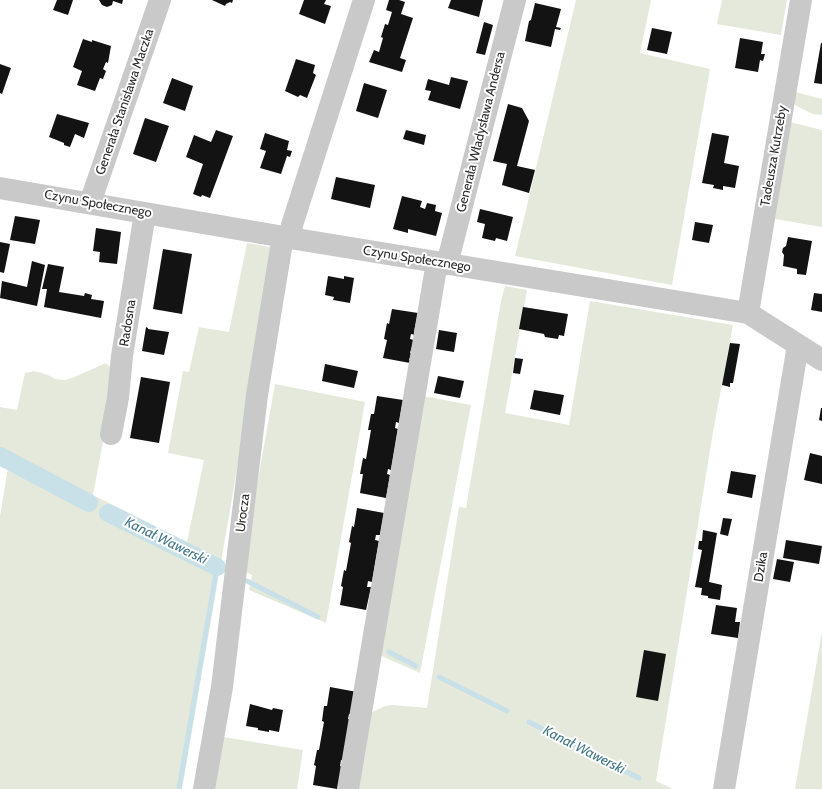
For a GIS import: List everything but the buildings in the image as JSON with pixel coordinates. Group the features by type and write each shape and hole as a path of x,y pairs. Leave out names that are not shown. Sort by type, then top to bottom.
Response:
{"street":[{"name":"Generała Stanisława Maczka","path":"90,203 160,0"},
{"name":"Urocza","path":"204,789 222,687 257,395 287,237 364,0"},
{"name":"Generała Władysława Andersa","path":"348,789 435,282 442,263 515,0"},
{"name":"Tadeusza Kutrzeby","path":"748,313 801,0"},
{"name":"Czynu Społecznego","path":"0,188 748,313 822,360"},
{"name":"Radosna","path":"111,434 118,398 122,356 145,213"},
{"name":"Dzika","path":"724,789 798,345"}],"shaded area":[{"path":"576,0 651,0 640,53 710,69 672,285 515,256"},
{"path":"722,0 787,0 781,35 717,24"},
{"path":"795,92 822,99 822,115 813,114 793,103"},
{"path":"790,122 822,130 822,227 775,219"},
{"path":"247,243 275,248 182,789 0,789 0,516 8,468 0,464 0,407 17,410 25,373 34,371 48,375 55,379 65,380 106,363 116,372 93,495 187,542 204,460 168,453 183,371 189,372 199,327 229,332"},
{"path":"505,286 527,290 505,413 569,425 590,301 733,325 713,432 656,781 673,789 354,789 366,715 385,706 393,705 427,708 459,507 466,508 501,301"},
{"path":"275,384 365,402 326,623 249,590 252,575 242,570"},
{"path":"423,396 471,405 420,673 377,654"},
{"path":"822,631 822,789 795,789"},
{"path":"223,737 303,750 297,789 214,789"}],"waterway":[{"name":"Kanał Wawerski","path":"0,456 89,503"},
{"name":"Kanał Wawerski","path":"108,513 217,567"},
{"path":"179,789 217,567 224,570"},
{"name":"Kanał Wawerski","path":"247,581 318,617"},
{"name":"Kanał Wawerski","path":"389,652 416,666"},
{"name":"Kanał Wawerski","path":"439,677 507,711"},
{"name":"Kanał Wawerski","path":"529,722 639,778"}]}
